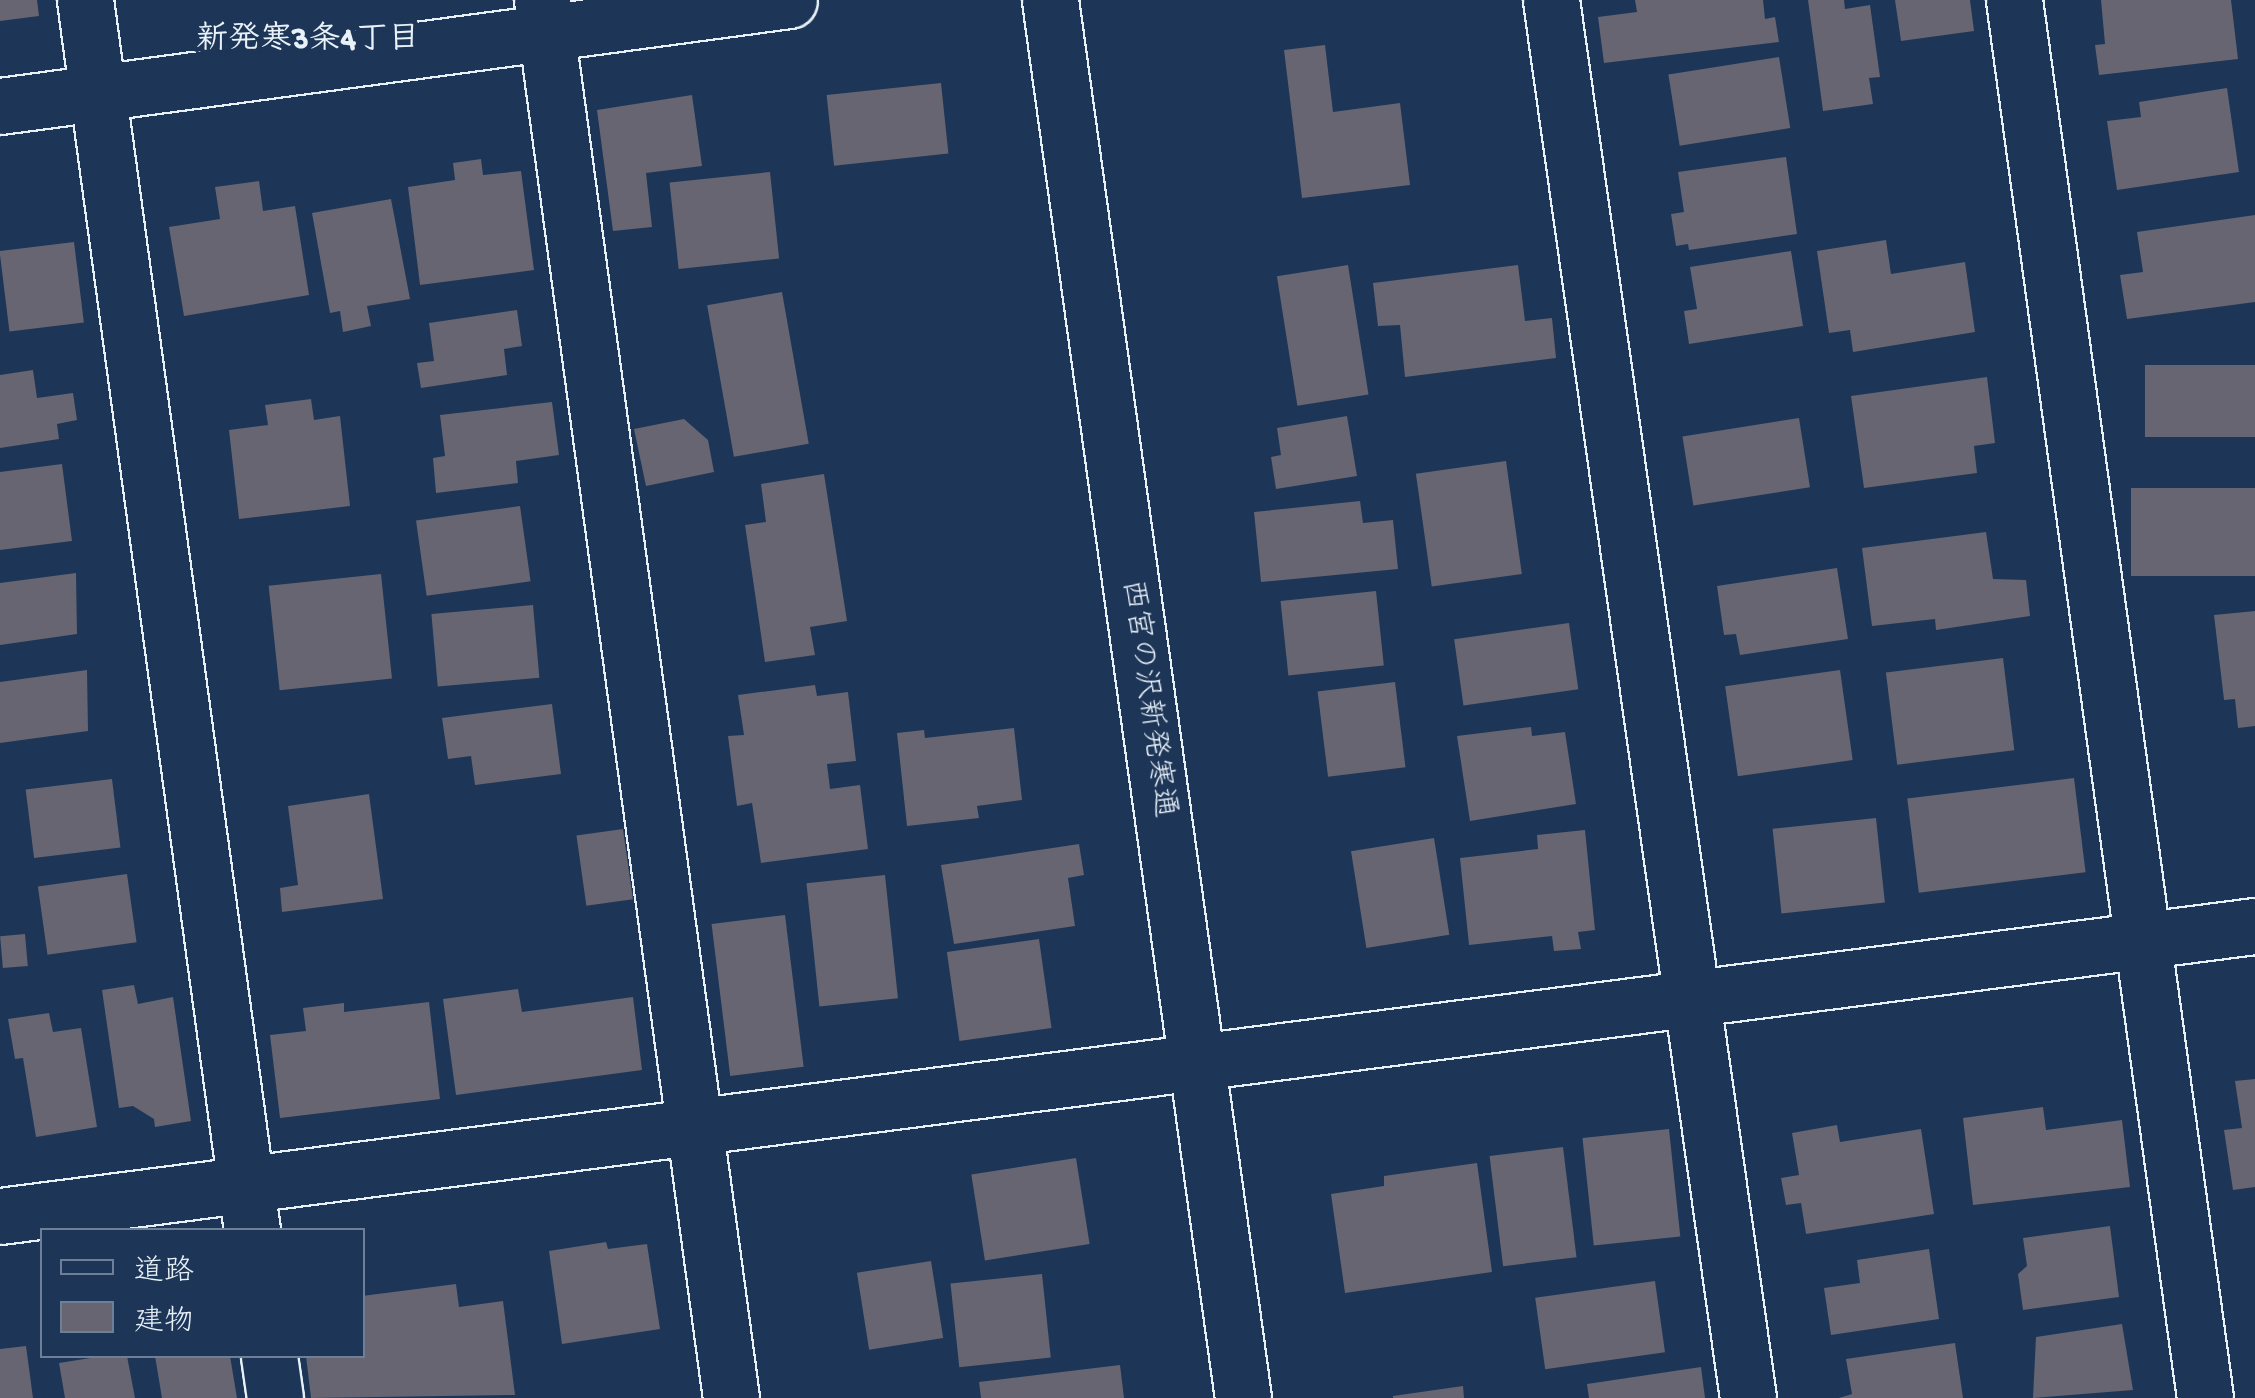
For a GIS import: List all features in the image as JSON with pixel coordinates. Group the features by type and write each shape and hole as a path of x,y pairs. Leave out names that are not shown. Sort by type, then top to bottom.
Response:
{"street":[{"path":"85,0 248,1208"},
{"path":"0,106 98,94 544,16 789,0"},
{"name":"西宮の沢新発寒通","path":"1050,0 1243,1398"},
{"path":"1551,0 1748,1398"},
{"path":"2014,0 2138,940 2205,1398"},
{"path":"544,16 731,1398"},
{"path":"0,1216 248,1208 692,1124 2255,926"},
{"path":"269,1358 274,1398"}],"building":[{"path":"0,0 37,0 39,16 0,21"},
{"path":"1635,0 1763,0 1765,19 1775,17 1779,42 1604,63 1598,17 1637,12"},
{"path":"1808,0 1844,0 1845,9 1870,5 1880,77 1869,78 1873,104 1823,111"},
{"path":"1895,0 1970,0 1974,31 1901,41"},
{"path":"2101,0 2231,0 2238,59 2099,75 2095,45 2105,44"},
{"path":"1325,45 1333,112 1400,103 1410,185 1302,198 1284,50"},
{"path":"1779,57 1790,128 1680,146 1668,75"},
{"path":"941,83 948,154 834,166 827,95"},
{"path":"2227,88 2239,172 2117,190 2107,121 2141,117 2139,102"},
{"path":"692,95 702,166 646,173 652,227 613,231 597,110"},
{"path":"1786,157 1797,234 1689,250 1688,244 1676,246 1671,214 1684,212 1678,172"},
{"path":"481,159 483,175 521,171 534,270 420,285 408,187 455,180 453,163"},
{"path":"770,172 779,259 679,269 670,183"},
{"path":"259,181 263,211 295,206 309,295 184,316 169,227 220,219 215,187"},
{"path":"391,199 410,299 367,306 371,326 343,332 340,311 330,313 312,213"},
{"path":"2255,215 2255,302 2127,319 2120,275 2143,272 2137,232"},
{"path":"1886,240 1891,274 1965,262 1975,332 1853,352 1850,330 1829,333 1817,251"},
{"path":"74,242 84,322 9,332 0,251"},
{"path":"1791,251 1803,326 1689,344 1684,311 1697,309 1690,267"},
{"path":"1348,265 1368,394 1297,406 1277,276"},
{"path":"1518,265 1525,321 1552,318 1556,358 1405,377 1400,325 1378,326 1373,283"},
{"path":"782,292 809,444 734,457 707,305"},
{"path":"517,310 522,346 504,349 507,375 421,388 417,363 434,361 429,323"},
{"path":"2145,365 2255,365 2255,437 2145,437"},
{"path":"33,370 37,398 73,393 77,420 57,424 59,439 0,448 0,375"},
{"path":"1987,377 1995,443 1974,446 1977,473 1864,488 1851,396"},
{"path":"311,399 314,420 340,416 350,506 239,519 229,430 268,425 265,405"},
{"path":"552,402 559,455 516,461 518,483 436,493 433,458 445,456 440,415"},
{"path":"1347,416 1357,476 1276,489 1271,457 1281,455 1277,428"},
{"path":"1799,418 1810,487 1693,506 1682,436"},
{"path":"684,419 708,440 714,472 646,486 634,429"},
{"path":"1506,461 1522,574 1432,587 1416,474"},
{"path":"62,464 72,541 0,550 0,472"},
{"path":"824,474 847,621 810,627 815,655 765,662 745,525 766,522 761,484"},
{"path":"2131,488 2255,488 2255,576 2131,576"},
{"path":"1360,501 1363,523 1393,520 1398,569 1261,582 1254,512"},
{"path":"520,506 531,581 427,596 416,521"},
{"path":"1986,532 1993,579 2026,580 2030,616 1936,630 1935,619 1872,626 1862,548"},
{"path":"1837,568 1848,639 1740,655 1736,634 1724,635 1717,586"},
{"path":"76,573 77,634 0,645 0,583"},
{"path":"381,574 392,678 280,690 269,586"},
{"path":"1376,591 1384,666 1288,676 1281,601"},
{"path":"533,605 539,678 438,687 431,614"},
{"path":"2255,611 2255,726 2238,728 2235,699 2224,700 2214,615"},
{"path":"1569,623 1578,689 1463,705 1454,639"},
{"path":"2003,658 2014,750 1897,765 1886,672"},
{"path":"87,670 88,731 0,743 0,682"},
{"path":"1840,670 1853,760 1738,776 1725,686"},
{"path":"1395,682 1405,767 1328,777 1318,692"},
{"path":"815,685 817,696 848,692 856,761 827,764 830,789 860,785 868,849 761,863 752,803 737,806 728,736 744,735 738,695"},
{"path":"552,704 561,774 475,785 471,756 448,759 442,718"},
{"path":"1531,727 1532,736 1565,732 1576,804 1470,821 1457,736"},
{"path":"1014,728 1022,800 977,806 979,818 907,826 897,733 924,730 925,738"},
{"path":"2074,778 2086,872 1919,893 1907,798"},
{"path":"112,779 120,847 34,858 26,790"},
{"path":"369,794 383,899 282,912 280,888 298,885 288,806"},
{"path":"1876,818 1885,903 1781,913 1773,829"},
{"path":"623,829 633,899 586,906 576,836"},
{"path":"1585,830 1595,930 1578,932 1581,949 1554,951 1552,936 1469,945 1460,858 1538,849 1537,835"},
{"path":"1434,838 1449,935 1366,948 1351,851"},
{"path":"1079,844 1084,875 1068,878 1075,926 954,944 941,865"},
{"path":"127,874 137,942 47,955 38,887"},
{"path":"885,875 898,998 819,1007 806,883"},
{"path":"785,915 804,1067 730,1076 712,924"},
{"path":"25,934 28,966 3,968 0,936"},
{"path":"1039,939 1052,1028 959,1041 947,952"},
{"path":"134,985 138,1004 173,997 191,1121 155,1127 154,1119 133,1106 119,1108 102,990"},
{"path":"518,989 522,1012 633,997 642,1070 456,1095 443,999"},
{"path":"429,1002 440,1099 280,1118 270,1035 306,1031 303,1008 344,1003 344,1012"},
{"path":"49,1013 53,1032 81,1028 97,1127 36,1137 23,1058 15,1059 8,1019"},
{"path":"2255,1079 2255,1187 2233,1190 2224,1130 2242,1128 2235,1081"},
{"path":"2043,1107 2046,1130 2122,1120 2130,1187 1973,1205 1963,1118"},
{"path":"1837,1125 1840,1142 1921,1129 1934,1214 1806,1234 1801,1203 1786,1205 1781,1178 1799,1175 1792,1133"},
{"path":"1669,1129 1680,1236 1594,1246 1582,1138"},
{"path":"1563,1147 1577,1257 1503,1266 1490,1156"},
{"path":"1076,1158 1090,1244 985,1261 971,1175"},
{"path":"1477,1163 1492,1272 1345,1293 1331,1194 1384,1186 1384,1176"},
{"path":"2110,1226 2119,1297 2023,1310 2018,1274 2027,1266 2023,1238"},
{"path":"606,1242 608,1249 647,1244 660,1329 562,1344 549,1251"},
{"path":"1929,1249 1939,1319 1831,1335 1824,1288 1860,1283 1857,1260"},
{"path":"931,1261 943,1338 869,1350 857,1273"},
{"path":"1042,1274 1051,1358 959,1367 951,1284"},
{"path":"1655,1281 1665,1352 1545,1369 1535,1298"},
{"path":"456,1284 459,1307 503,1301 515,1395 311,1398 306,1358 365,1358 365,1296"},
{"path":"2122,1324 2133,1390 2033,1398 2036,1337"},
{"path":"1955,1343 1963,1398 1839,1398 1852,1394 1846,1359"},
{"path":"26,1346 33,1398 0,1398 0,1349"},
{"path":"127,1358 135,1398 65,1398 59,1363"},
{"path":"155,1358 230,1358 237,1398 162,1398"},
{"path":"1120,1365 1124,1398 981,1398 979,1382"},
{"path":"1701,1367 1705,1398 1589,1398 1587,1384"},
{"path":"1463,1386 1464,1398 1393,1398 1393,1396"}],"district":[{"name":"新発寒3条4丁目","path":"308,41"}]}
